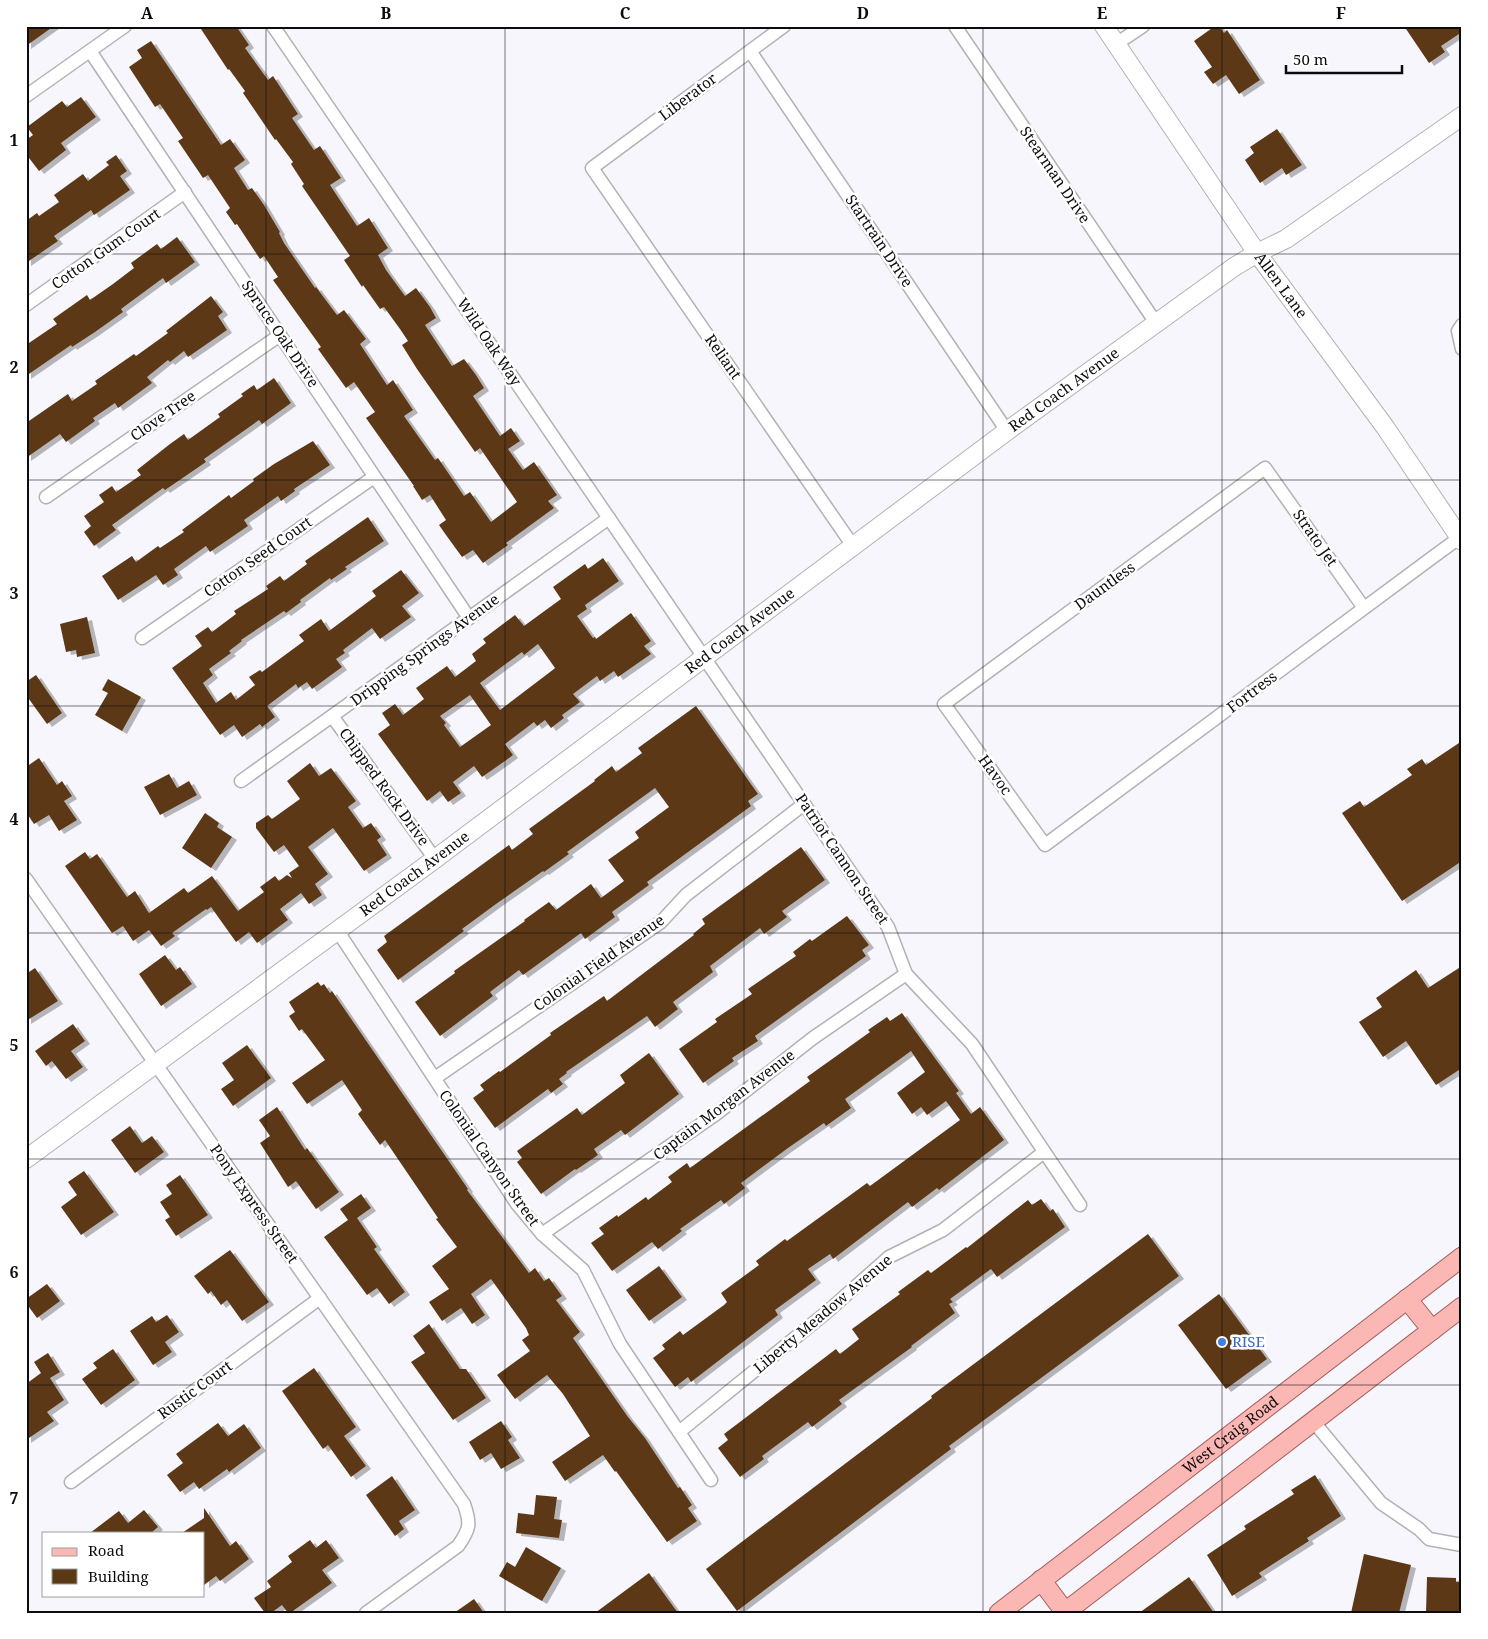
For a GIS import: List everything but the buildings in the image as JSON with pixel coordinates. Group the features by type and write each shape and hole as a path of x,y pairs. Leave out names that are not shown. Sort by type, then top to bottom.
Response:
{"main road":[{"name":"West Craig Road","path":"999,1613 1462,1257"},
{"path":"1407,1299 1432,1330"},
{"path":"1041,1580 1065,1612 1462,1307"}],"street":[{"path":"26,96 125,26"},
{"name":"Wild Oak Way","path":"273,26 705,658"},
{"name":"Liberator","path":"592,168 784,26"},
{"name":"Stearman Drive","path":"955,26 1156,323"},
{"name":"Allen Lane","path":"1104,26 1257,253 1384,428 1460,540"},
{"path":"1116,44 1142,26"},
{"name":"Spruce Oak Drive","path":"90,51 469,618"},
{"name":"Startrain Drive","path":"750,51 1008,431"},
{"name":"Red Coach Avenue","path":"26,1159 435,859 1008,431 1156,323 1234,267 1286,239 1462,116"},
{"name":"Reliant","path":"592,168 854,546"},
{"name":"Cotton Gum Court","path":"26,305 185,192"},
{"path":"1460,328 1462,349"},
{"name":"Clove Tree","path":"46,497 280,334"},
{"name":"Strato Jet","path":"1265,468 1364,608"},
{"name":"Dauntless","path":"944,704 1265,468"},
{"name":"Cotton Seed Court","path":"142,638 374,477"},
{"name":"Dripping Springs Avenue","path":"241,782 609,518"},
{"name":"Fortress","path":"1045,845 1364,608 1460,540"},
{"name":"Patriot Cannon Street","path":"705,658 888,927 906,974 972,1044 1080,1205"},
{"name":"Havoc","path":"944,704 1045,845"},
{"name":"Chipped Rock Drive","path":"332,716 435,859"},
{"name":"Colonial Field Avenue","path":"435,1078 661,922 686,895 804,804"},
{"name":"Pony Express Street","path":"26,879 464,1504 469,1518 467,1532 458,1546 366,1613"},
{"name":"Colonial Canyon Street","path":"337,930 517,1204 542,1234 583,1270 620,1344 711,1480"},
{"name":"Captain Morgan Avenue","path":"542,1234 716,1114 814,1038 906,974"},
{"name":"Liberty Meadow Avenue","path":"679,1432 827,1312 889,1257 943,1230 1044,1152"},
{"name":"Rustic Court","path":"71,1482 320,1298"},
{"path":"1314,1421 1381,1503 1429,1539 1462,1546"}],"place":[{"name":"RISE","path":"1222,1342"}]}
